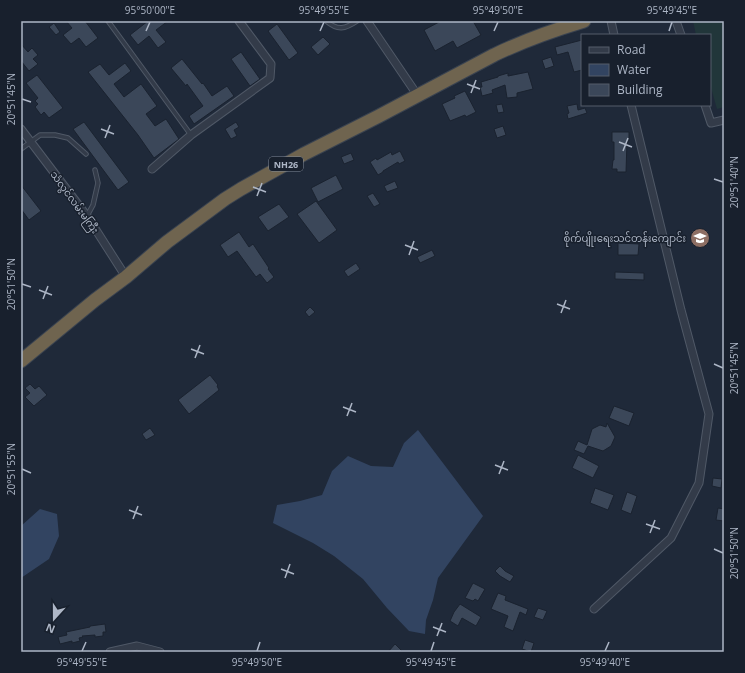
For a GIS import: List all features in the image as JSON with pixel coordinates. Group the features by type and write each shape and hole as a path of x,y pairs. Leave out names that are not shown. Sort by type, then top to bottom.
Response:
{"highway":[{"name":"NH26","path":"21,361 173,238 207,212 241,189 304,154 418,96 494,55 555,30 584,21"}],"street":[{"path":"152,169 191,135 270,78 271,64 239,21"},
{"path":"368,21 418,96"},
{"path":"611,21 614,34"},
{"path":"676,21 681,34"},
{"path":"594,609 671,538 700,483 709,414 677,295 631,106"},
{"path":"705,106 711,123 724,120"},
{"name":"သံလွင်လမ်းမကြီး","path":"21,129 87,216 126,277"},
{"path":"110,652 137,646 160,652"}],"lane":[{"path":"108,21 191,135"},
{"path":"326,21 332,26 340,29 357,21"},
{"path":"21,149 40,136 55,135 68,138 86,154"},
{"path":"87,216 96,196 98,183 95,170"}],"green space":[{"path":"693,21 724,21 724,107 717,109 711,88 711,34 696,34"}],"water":[{"path":"418,430 483,516 438,578 433,600 426,620 425,634 409,631 387,608 363,579 334,556 313,543 273,523 277,505 322,495 332,471 348,456 371,466 393,467 404,443"},
{"path":"40,509 57,514 59,536 49,559 21,578 21,526"}],"building":[{"path":"66,21 85,21 98,38 86,47 79,38 71,44 63,35 72,28"},
{"path":"148,21 168,21 156,30 166,42 158,48 149,36 138,45 130,35"},
{"path":"441,21 473,21 481,35 457,48 453,41 435,51 424,30"},
{"path":"54,23 60,32 56,35 49,27"},
{"path":"277,24 298,53 289,60 268,31"},
{"path":"323,37 330,44 318,55 311,47"},
{"path":"581,40 581,70 574,72 568,52 557,55 555,47"},
{"path":"21,44 28,52 32,48 38,55 33,59 38,64 29,71 21,61"},
{"path":"241,52 260,79 250,86 231,59"},
{"path":"551,57 554,66 545,69 542,60"},
{"path":"182,59 212,96 227,86 234,96 194,124 189,116 203,106 187,84 186,86 171,68"},
{"path":"125,63 131,71 114,84 124,97 141,84 157,106 146,114 155,126 166,119 179,139 154,158 138,135 88,72 100,64 109,75"},
{"path":"528,72 533,89 517,93 517,97 507,98 505,85 492,90 493,93 482,96 480,87 482,87 481,82 508,73 508,76"},
{"path":"37,75 63,108 49,118 44,112 41,115 35,107 38,104 35,101 38,98 26,83"},
{"path":"465,91 476,112 466,117 465,115 450,121 442,104"},
{"path":"502,104 504,112 498,113 496,105"},
{"path":"577,104 578,110 585,108 587,113 568,119 567,114 569,113 567,106"},
{"path":"84,122 129,182 118,190 73,129"},
{"path":"236,122 239,127 234,130 237,136 231,139 225,129"},
{"path":"503,126 506,135 497,138 494,129"},
{"path":"612,132 629,132 629,141 627,141 626,172 617,172 617,169 612,169 614,160 614,142 612,142"},
{"path":"400,151 405,161 399,164 398,162 378,175 370,162 376,158 377,160 391,152 392,155"},
{"path":"351,153 354,160 344,164 341,157"},
{"path":"336,175 343,189 318,202 311,188"},
{"path":"395,181 398,188 387,192 384,186"},
{"path":"21,185 41,211 29,220 21,209"},
{"path":"373,193 380,204 374,207 367,196"},
{"path":"316,201 337,230 319,243 297,214"},
{"path":"279,204 289,217 268,231 258,217"},
{"path":"239,232 249,247 253,244 274,277 267,283 260,274 256,277 237,251 228,257 220,245"},
{"path":"618,243 639,244 638,255 618,255"},
{"path":"432,250 435,256 420,263 417,257"},
{"path":"356,263 360,269 348,277 344,271"},
{"path":"615,272 644,273 644,280 615,279"},
{"path":"310,307 315,312 309,317 305,312"},
{"path":"210,375 218,385 219,390 189,414 178,400"},
{"path":"30,384 35,389 39,386 47,395 34,406 25,397 30,393 25,388"},
{"path":"614,406 634,413 629,426 609,418"},
{"path":"607,423 615,437 611,446 603,451 588,446 584,454 574,450 578,441 587,445 592,429 600,425 606,427"},
{"path":"150,428 155,435 146,440 142,434"},
{"path":"578,455 599,466 593,478 572,468"},
{"path":"713,478 722,479 721,488 712,486"},
{"path":"595,488 614,495 608,510 590,503"},
{"path":"627,492 637,496 631,514 621,510"},
{"path":"718,508 724,509 724,521 716,520"},
{"path":"500,566 514,576 510,582 495,571"},
{"path":"473,583 485,589 478,601 475,599 473,601 465,598"},
{"path":"498,593 506,596 505,600 528,609 526,615 520,612 513,631 504,627 508,616 491,609"},
{"path":"460,604 481,617 476,626 462,618 458,626 450,621"},
{"path":"538,608 547,611 543,620 534,617"},
{"path":"105,624 106,632 103,632 103,636 82,636 83,637 79,638 80,641 60,644 58,637 67,635 66,632"},
{"path":"525,640 534,643 531,652 522,649"},
{"path":"395,644 403,652 388,652"}],"place":[{"name":"စိုက်ပျိုးရေးသင်တန်းကျောင်း","path":"700,238"}]}
